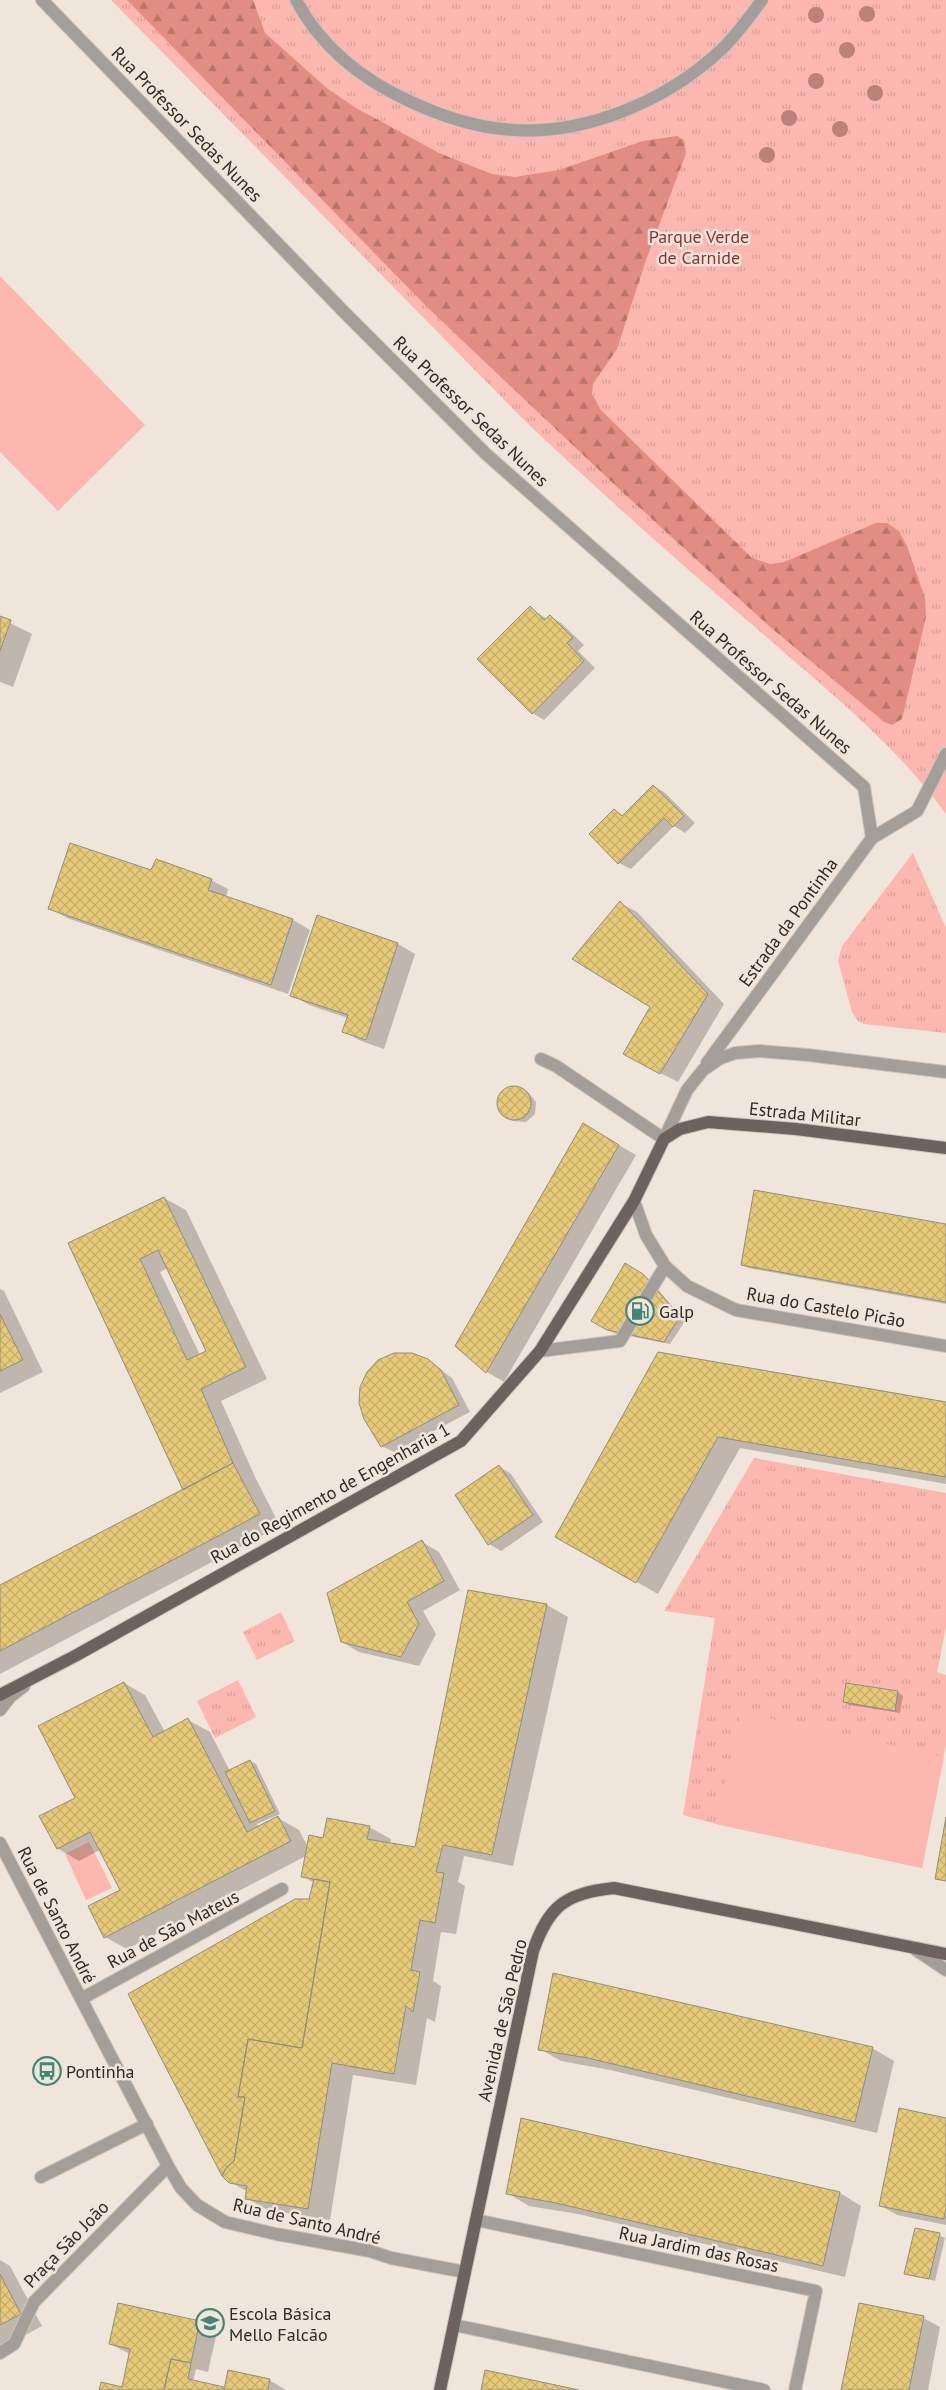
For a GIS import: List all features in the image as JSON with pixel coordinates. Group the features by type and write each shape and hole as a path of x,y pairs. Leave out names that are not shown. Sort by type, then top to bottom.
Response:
{"main road":[{"name":"Estrada Militar","path":"664,1139 680,1129 708,1122 796,1129 946,1148"},
{"name":"Rua do Regimento de Engenharia 1","path":"0,1695 40,1675 461,1441 540,1351 634,1202 664,1139"},
{"name":"Avenida de São Pedro","path":"440,2390 533,1951 541,1928 549,1915 567,1900 590,1891 623,1890 916,1950 946,1954"}],"street":[{"name":"Rua Professor Sedas Nunes","path":"42,0 343,311 486,454 864,787 872,838"},
{"path":"296,0 313,28 328,46 363,75 396,95 432,112 468,122 505,130 529,131 568,126 608,116 640,104 674,86 705,64 725,45 762,0"},
{"name":"Estrada da Pontinha","path":"703,1070 729,1030 872,838 917,811 946,754"},
{"path":"541,1059 556,1066 664,1139 687,1090 703,1070 719,1059 735,1053 760,1051 808,1055 946,1072"},
{"name":"Rua do Castelo Picão","path":"634,1202 646,1235 666,1266 687,1286 736,1310 946,1346"},
{"path":"540,1351 620,1341 666,1266"},
{"path":"0,1710 10,1697 40,1675"},
{"name":"Rua de Santo André","path":"0,1843 168,2166 181,2188 197,2205 225,2222 465,2272"},
{"name":"Rua de São Mateus","path":"81,1998 282,1890"},
{"path":"916,1950 946,1970"},
{"path":"41,2177 147,2124"},
{"name":"Praça São João","path":"0,2353 14,2344 34,2302 168,2166"},
{"name":"Rua Jardim das Rosas","path":"476,2220 816,2291 795,2390"},
{"path":"454,2325 764,2390"}],"green space":[{"name":"Parque Verde de Carnide","path":"111,0 946,0 946,814 903,762 856,715 697,577 527,423"},
{"path":"127,0 253,0 265,33 328,89 356,108 439,153 492,174 515,177 559,170 643,141 677,136 684,140 686,153 645,263 617,349 593,384 592,394 601,410 752,558 770,564 784,562 876,523 887,523 899,531 907,546 925,598 926,617 902,719 892,725 884,722 769,626 617,487 427,307"},
{"path":"0,276 145,425 58,511 0,452"},
{"path":"913,853 946,928 946,1033 864,1024 858,1021 852,1012 838,961 842,946"},
{"path":"754,1458 946,1493 946,1627 937,1672 946,1675 946,1744 922,1868 716,1824 683,1815 715,1618 664,1611"},
{"path":"281,1612 295,1641 257,1660 243,1632"},
{"path":"238,1680 256,1717 215,1738 197,1701"},
{"path":"741,1712 944,1757 922,1868 716,1824"},
{"path":"89,1842 112,1888 86,1900 65,1854"}],"building":[{"path":"530,606 544,620 550,615 573,638 567,643 584,661 532,714 477,659"},
{"path":"0,616 11,620 0,651"},
{"path":"653,785 684,816 673,827 664,818 618,864 589,834 614,809 622,816"},
{"path":"70,843 151,870 156,859 212,879 208,890 293,919 271,985 48,909"},
{"path":"620,901 708,994 660,1074 623,1054 650,1007 572,959"},
{"path":"317,915 398,943 366,1040 342,1032 348,1015 290,996"},
{"path":"514,1086 521,1087 526,1091 530,1096 530,1110 526,1115 521,1119 514,1120 507,1119 502,1115 498,1110 497,1103 498,1096 502,1091 507,1087"},
{"path":"583,1123 619,1145 486,1373 455,1346"},
{"path":"754,1190 946,1224 946,1302 741,1265"},
{"path":"164,1197 246,1367 201,1389 233,1463 183,1490 68,1243","holes":["158,1250 206,1351 187,1360 140,1259"]},
{"path":"625,1263 643,1274 680,1317 664,1342 607,1330 591,1321"},
{"path":"0,1314 23,1360 0,1371"},
{"path":"658,1352 946,1402 946,1477 718,1437 636,1583 555,1537"},
{"path":"394,1353 412,1353 428,1359 441,1370 459,1405 381,1447 364,1419 359,1403 360,1387 367,1372 378,1360"},
{"path":"233,1463 260,1514 0,1651 0,1585"},
{"path":"499,1465 533,1515 488,1545 455,1495"},
{"path":"422,1540 444,1581 407,1602 419,1624 401,1657 341,1642 327,1593"},
{"path":"468,1590 547,1604 492,1855 443,1845 436,1872 444,1873 435,1923 420,1920 411,1970 420,1972 413,2012 406,2006 394,2074 332,2063 308,2209 245,2199 247,2186 229,2183 222,2176 226,2168 234,2161 245,2097 238,2097 248,2039 302,2048 330,1882 301,1877 309,1835 323,1838 327,1818 370,1826 367,1839 415,1847"},
{"path":"124,1682 153,1737 188,1718 247,1832 278,1816 291,1841 104,1938 88,1906 120,1890 90,1832 57,1849 39,1816 75,1798 38,1726"},
{"path":"846,1683 898,1691 895,1711 843,1702"},
{"path":"250,1760 275,1811 250,1823 225,1772"},
{"path":"946,1817 946,1881 935,1879"},
{"path":"314,1879 330,1882 302,2048 248,2039 238,2097 245,2097 234,2161 226,2168 222,2176 128,1994 295,1899 309,1899"},
{"path":"553,1973 873,2047 855,2122 588,2058 538,2050"},
{"path":"899,2108 946,2118 946,2208 944,2219 879,2206"},
{"path":"521,2118 840,2192 823,2266 556,2203 506,2194"},
{"path":"915,2228 940,2233 929,2279 904,2274"},
{"path":"0,2274 21,2314 0,2325"},
{"path":"118,2303 200,2321 191,2363 171,2359 164,2390 99,2390 101,2382 122,2387 130,2349 109,2344"},
{"path":"859,2303 924,2316 909,2390 841,2390"},
{"path":"171,2359 191,2363 188,2379 224,2387 224,2390 164,2390"},
{"path":"228,2370 270,2379 268,2390 224,2390"},
{"path":"485,2370 579,2390 481,2390"}],"place":[{"name":"Galp","path":"640,1311"},
{"name":"Pontinha","path":"47,2071"},
{"name":"Escola Básica Mello Falcão","path":"210,2323"}]}
